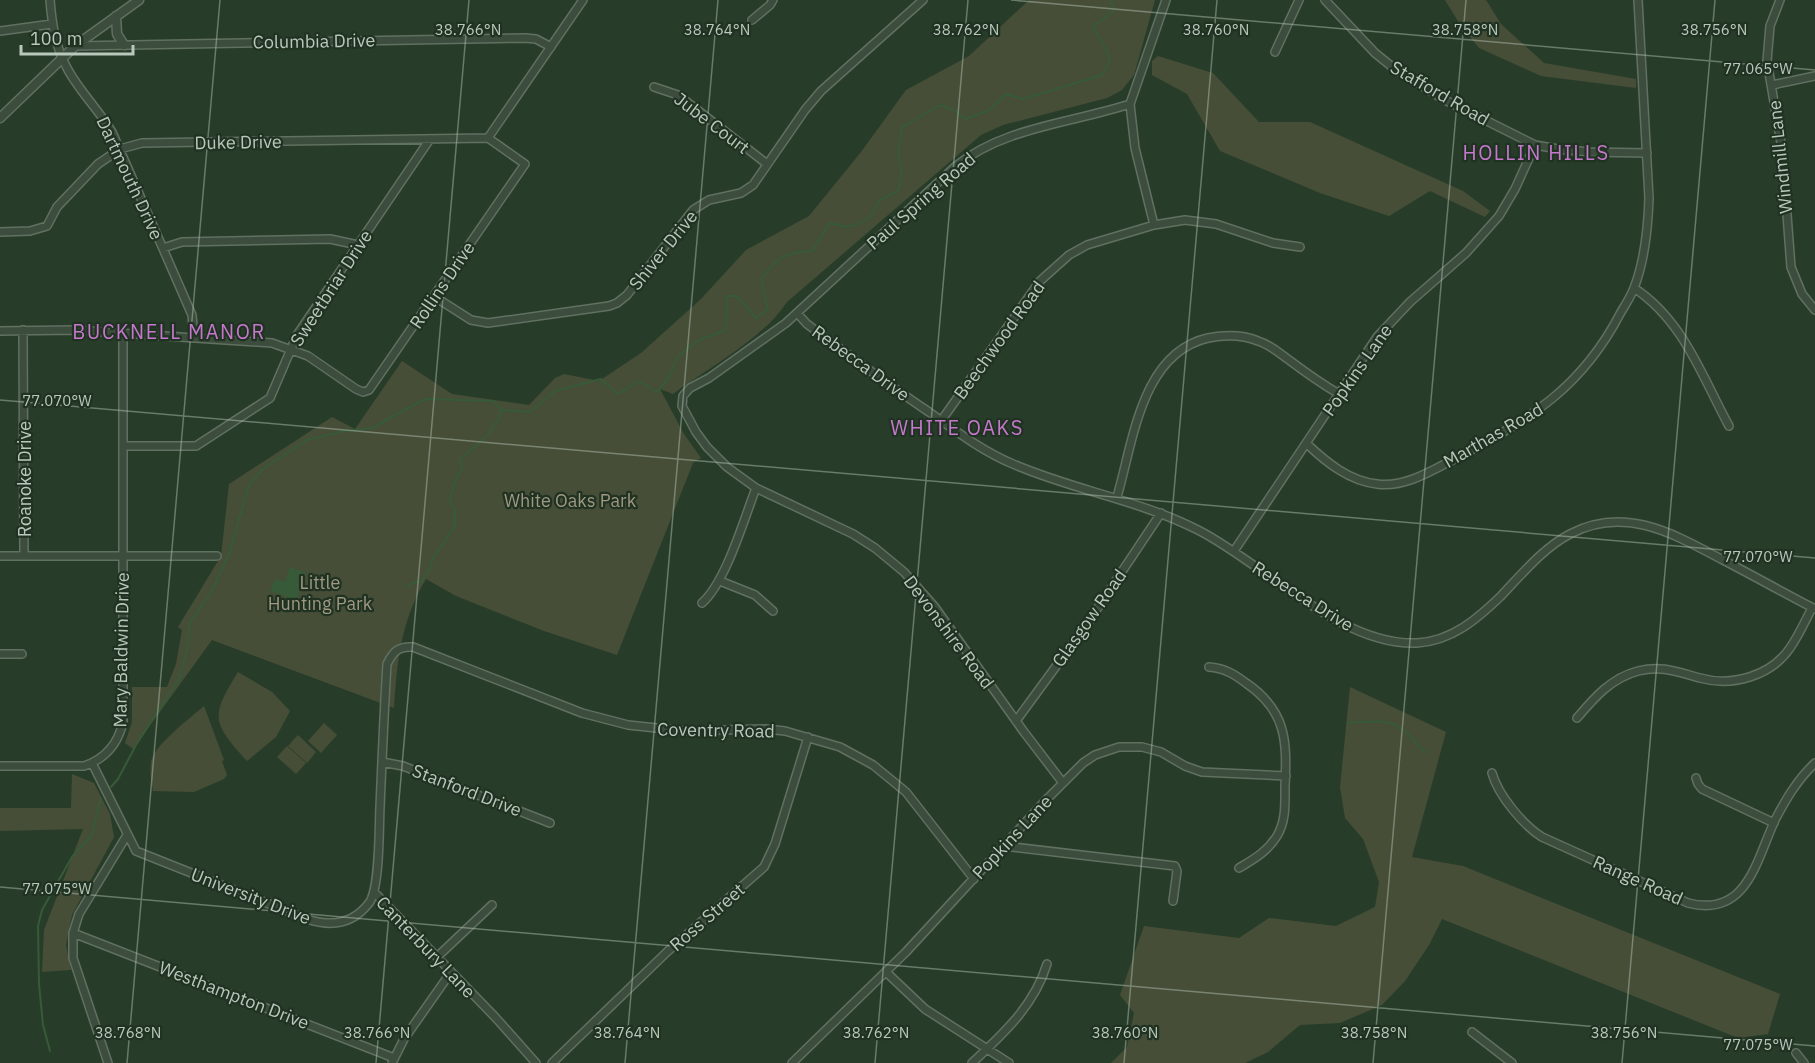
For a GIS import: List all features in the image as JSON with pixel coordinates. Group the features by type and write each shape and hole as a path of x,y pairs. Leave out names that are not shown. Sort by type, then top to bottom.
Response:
{"street":[{"name":"Dartmouth Drive","path":"50,0 52,24 62,57 70,73 102,114 120,149 192,315 194,338"},
{"path":"0,118 62,57 139,0"},
{"path":"489,138 583,0"},
{"path":"752,20 773,0"},
{"name":"Shiver Drive","path":"435,297 471,320 488,323 613,305 627,295 693,210 709,200 735,195 753,185 805,110 821,91 923,0"},
{"path":"1154,225 1135,148 1130,104 1166,0"},
{"path":"1275,52 1299,0"},
{"name":"Stafford Road","path":"1325,0 1375,53 1396,70 1443,99 1535,145 1578,151 1647,153"},
{"name":"Marthas Road","path":"1307,444 1337,468 1355,478 1371,484 1397,483 1435,469 1526,419 1564,390 1596,353 1634,288 1648,226 1649,198 1638,0"},
{"name":"Windmill Lane","path":"1780,0 1774,14 1768,41 1767,61 1782,149 1791,267 1802,294 1815,310"},
{"path":"116,16 115,28 124,45"},
{"path":"0,31 52,24"},
{"name":"Columbia Drive","path":"75,46 525,38 539,40 551,47"},
{"path":"1772,85 1815,76"},
{"name":"Jube Court","path":"654,87 678,94 767,164"},
{"name":"Paul Spring Road","path":"683,396 690,388 709,378 797,313 948,173 974,153 1010,136 1130,104"},
{"name":"Duke Drive","path":"0,232 30,231 47,226 57,207 98,164 120,149 142,143 489,138"},
{"name":"Rollins Drive","path":"291,349 308,356 363,392 369,390 525,164 489,138"},
{"name":"Sweetbriar Drive","path":"123,446 191,447 202,444 270,398 297,335 430,139"},
{"name":"Popkins Lane","path":"1234,551 1370,347 1387,326 1466,253 1499,216 1515,189 1535,145"},
{"name":"Beechwood Road","path":"941,421 1026,298 1054,267 1086,245 1154,225 1180,220 1216,224 1273,243 1300,247"},
{"path":"163,248 182,242 330,239 358,245"},
{"path":"1634,288 1656,305 1682,336 1729,426"},
{"name":"Rebecca Drive","path":"797,313 807,324 832,343 980,448 1046,477 1117,497 1161,513 1200,531 1234,551 1307,601 1352,628 1376,638 1400,642 1434,640 1463,629 1485,612 1557,542 1582,529 1610,523 1641,524 1670,532 1814,608"},
{"name":"Roanoke Drive","path":"23,330 24,555"},
{"path":"0,331 74,330 123,333 272,343 291,349"},
{"name":"Mary Baldwin Drive","path":"92,763 107,753 116,742 123,722 123,333"},
{"path":"1117,497 1133,437 1150,388 1166,363 1188,345 1222,336 1259,341 1274,348 1339,394"},
{"name":"Devonshire Road","path":"683,396 682,406 686,416 707,447 727,467 756,488 852,534 899,567 934,606 1016,722 1063,783"},
{"path":"702,603 720,581 756,488"},
{"name":"Glasgow Road","path":"1016,722 1087,624 1161,513"},
{"path":"0,556 218,556"},
{"path":"720,581 755,595 773,611"},
{"path":"1576,717 1610,685 1622,677 1639,671 1665,668 1720,681 1740,680 1759,673 1775,663 1790,649 1814,608"},
{"name":"Coventry Road","path":"387,664 400,647 412,647 582,713 628,725 686,732 766,729 828,742 852,753 894,781 916,803 952,854 974,879"},
{"path":"0,654 22,654"},
{"name":"Canterbury Lane","path":"387,664 374,892 536,1063"},
{"path":"1209,667 1231,673 1256,689 1271,705 1285,735 1284,814 1278,835 1261,856 1239,868"},
{"name":"Ross Street","path":"552,1063 668,951 764,867 775,844 808,737"},
{"name":"Popkins Lane","path":"792,1063 886,972 1063,783 1083,763 1095,755 1127,746 1149,748 1202,772 1286,776"},
{"name":"Stanford Drive","path":"382,762 403,766 550,823"},
{"path":"0,766 74,767 92,763 127,835 78,914 74,933 73,958 108,1063"},
{"name":"Range Road","path":"1492,773 1495,784 1502,795 1542,837 1695,905 1710,905 1732,898 1744,887 1752,875 1789,794 1815,763"},
{"path":"1696,778 1702,789 1774,823"},
{"name":"University Drive","path":"127,835 133,848 139,853 321,923 336,924 347,919 369,903 374,892"},
{"path":"1004,846 1175,866 1177,871 1173,901"},
{"path":"437,957 492,905"},
{"name":"Westhampton Drive","path":"74,933 393,1060"},
{"path":"972,1063 1024,1011 1042,980 1047,964"},
{"path":"393,1060 404,1039 451,972"},
{"path":"886,972 925,1009 1009,1063"},
{"path":"1472,1032 1512,1063"},
{"path":"1796,1053 1804,1063"}],"green space":[{"path":"1029,0 1155,0 1134,75 1122,90 1107,98 1003,125 981,135 787,302 777,315 750,340 673,394 660,389 684,434 701,458 693,463 617,655 544,631 456,596 426,579 411,610 402,642 394,708 212,640 133,749 125,743 132,722 132,687 167,687 176,664 182,630 178,627 221,556 229,484 332,417 355,429 402,361 452,394 529,405 555,378 564,374 599,381 641,353 701,299 746,250 809,216 861,152 906,90 969,56"},
{"path":"1445,0 1486,0 1501,24 1544,63 1636,79 1636,88 1541,76 1479,48 1461,26"},
{"path":"1158,56 1213,73 1259,122 1310,122 1463,191 1490,211 1485,217 1430,191 1389,216 1320,193 1220,151 1187,94 1152,75 1152,61"},
{"path":"238,672 272,692 290,711 276,737 247,761 221,728 219,719 223,699"},
{"path":"1350,687 1446,732 1412,857 1463,866 1780,994 1768,1034 1738,1038 1442,919 1429,945 1405,981 1382,1005 1340,1023 1300,1025 1268,1052 1245,1063 1111,1063 1127,1047 1134,1013 1120,995 1144,926 1239,938 1269,918 1336,926 1375,907 1379,882 1363,839 1345,818 1340,787"},
{"path":"204,706 224,760 222,761 227,775 224,779 194,792 153,791 151,766 155,752 175,730"},
{"path":"324,723 337,735 321,753 308,741"},
{"path":"298,735 316,752 307,763 288,746"},
{"path":"287,746 306,763 296,774 277,757"},
{"path":"72,774 94,783 110,814 114,837 72,915 66,945 71,970 42,972 44,930 83,829 0,831 0,808 71,808"}],"shaded area":[{"path":"290,567 306,573 296,600 270,591 275,579 285,582"}],"waterway":[{"path":"111,787 180,677 187,649 190,622 211,593 229,554 249,485 264,468 307,440 344,431 372,428 425,399 494,401 501,410 530,412 555,391 601,379 618,394 639,381 657,392 668,379 678,356 699,340 726,330 727,296 737,296 756,318 768,309 761,279 777,261 788,255 812,251 830,223 846,227 856,225 870,217 880,200 898,191 902,174 898,152 902,127 940,105 954,110 965,119 988,111 1006,94 1023,99 1102,75 1110,61 1093,27 1114,10 1111,0"},
{"path":"407,587 422,581 432,560 455,526 455,509 449,501 457,476 463,467 459,460 490,432 501,410"},
{"path":"1348,723 1375,721 1395,725 1407,733 1425,752"},
{"path":"50,1051 43,1025 39,984 38,926 42,910 72,857 92,835 101,798"}],"district":[{"name":"HOLLIN HILLS","path":"1536,152"},
{"name":"BUCKNELL MANOR","path":"169,331"},
{"name":"WHITE OAKS","path":"957,427"}],"park label":[{"name":"White Oaks Park","path":"570,500"},
{"name":"Little Hunting Park","path":"320,592"}]}
